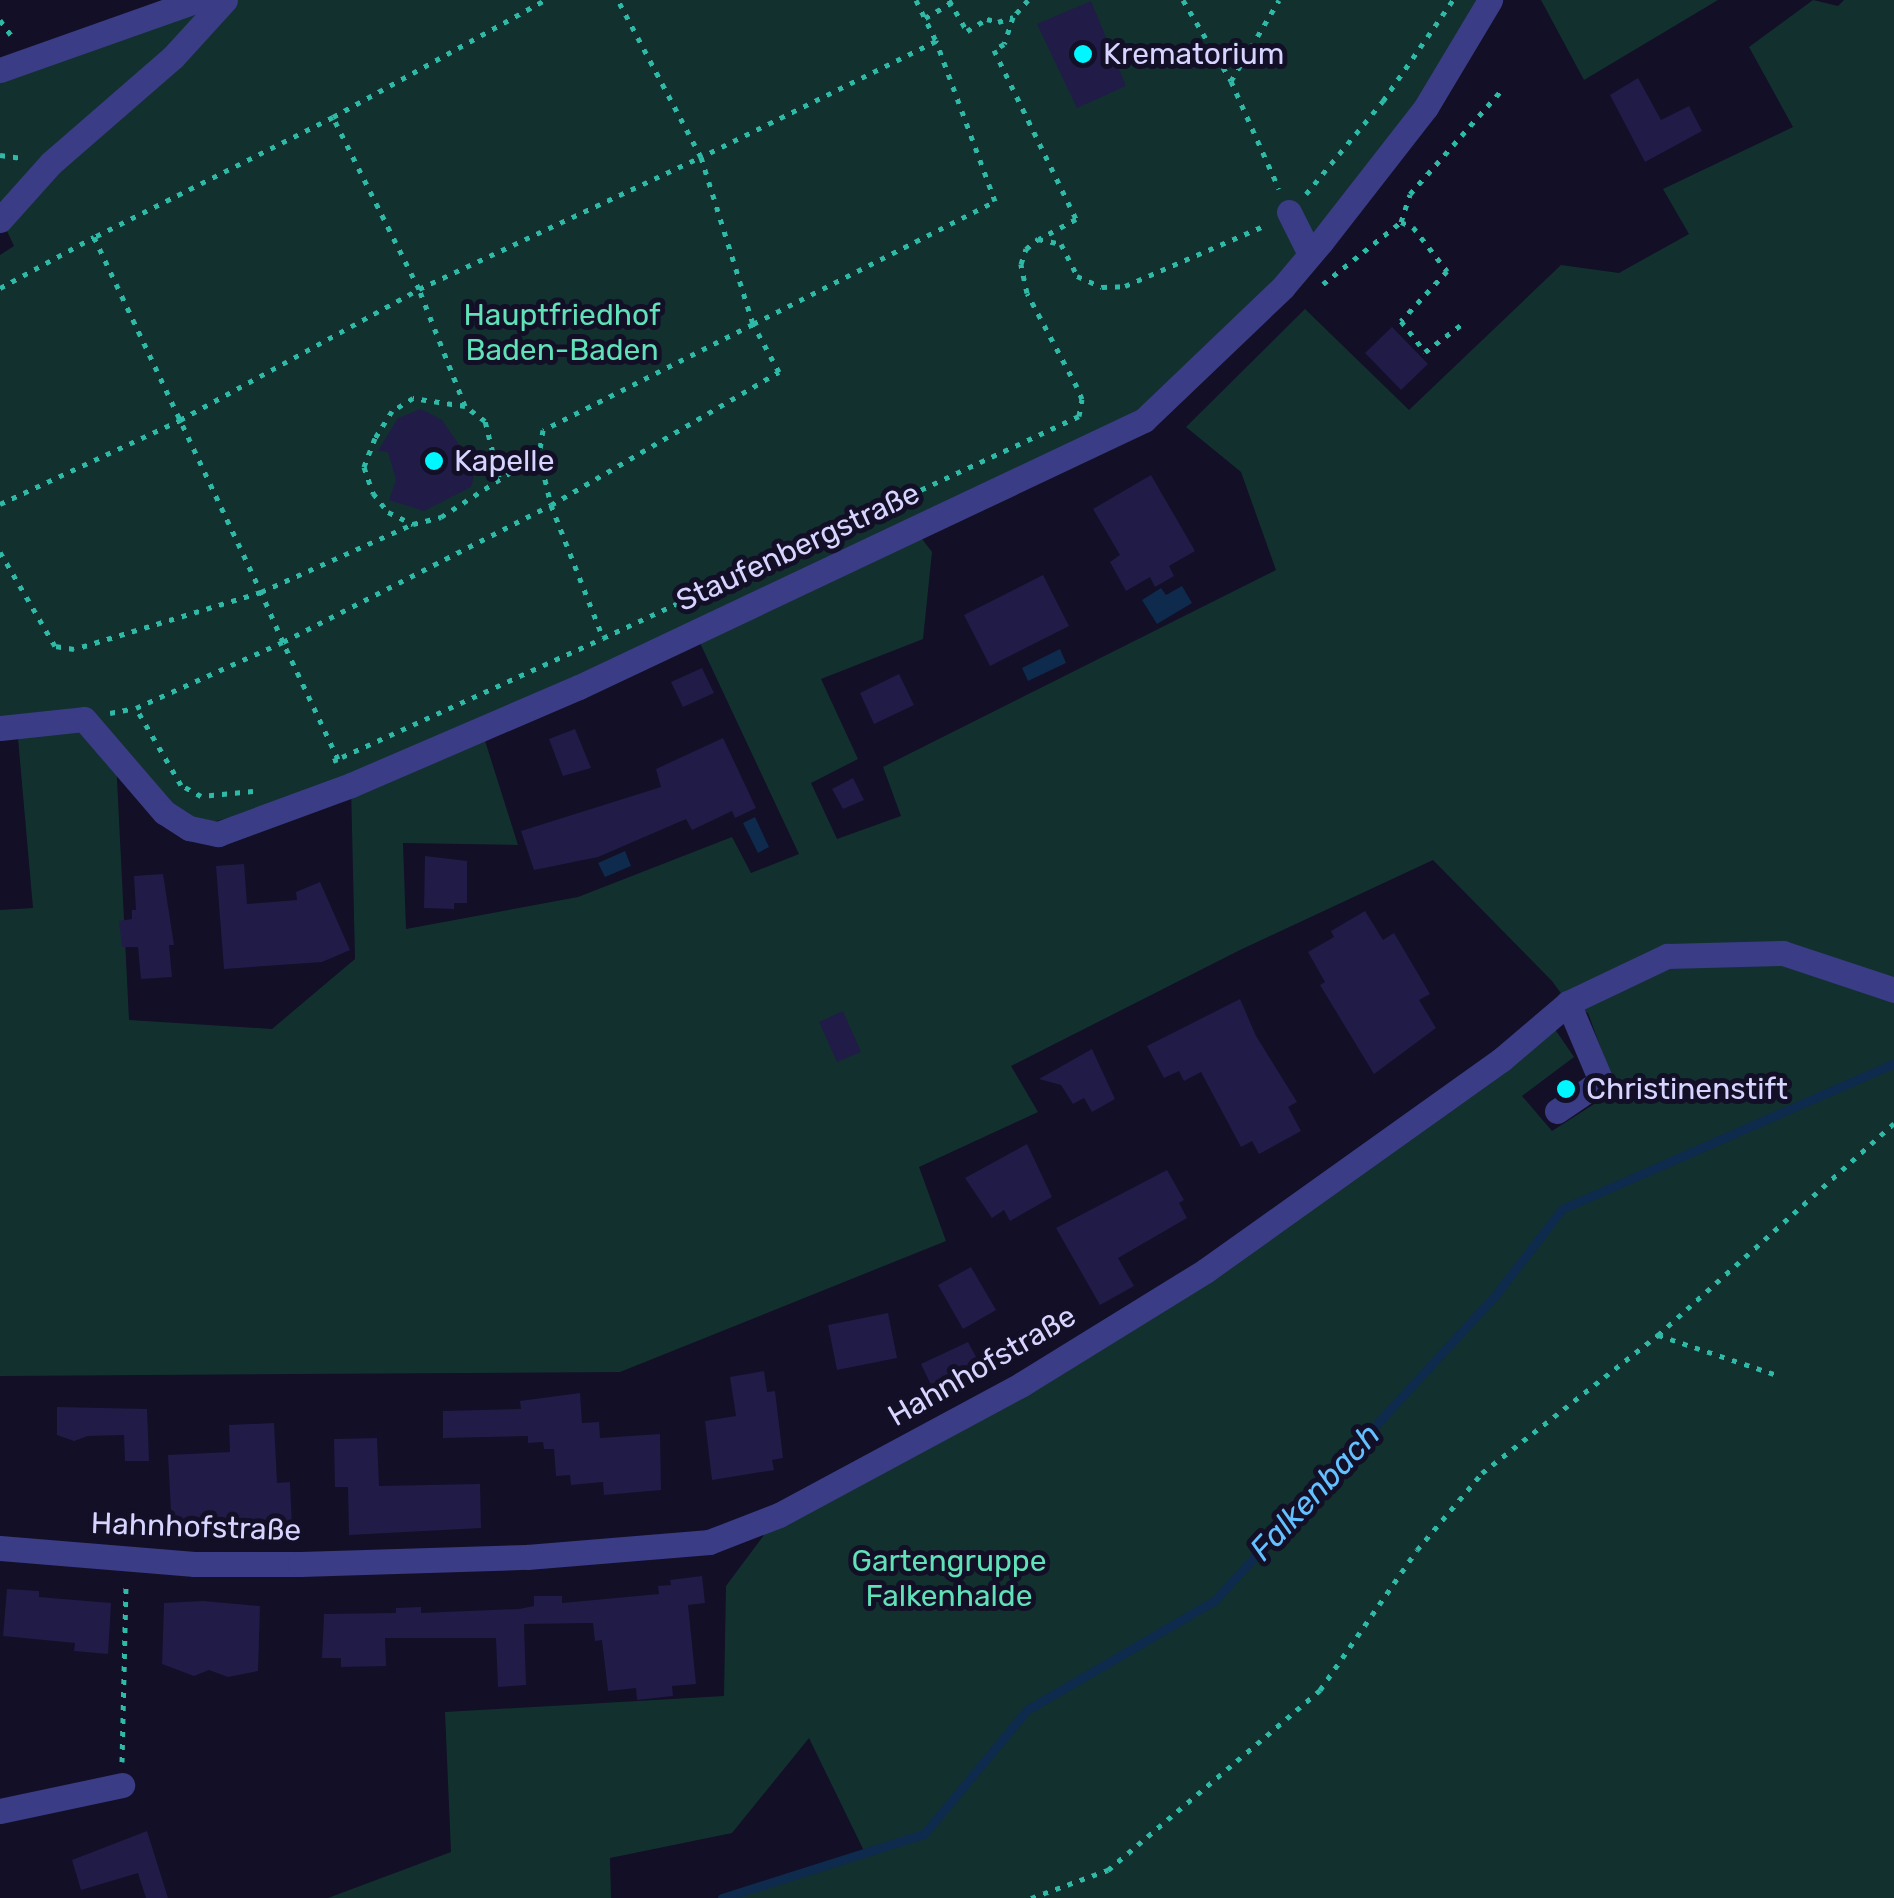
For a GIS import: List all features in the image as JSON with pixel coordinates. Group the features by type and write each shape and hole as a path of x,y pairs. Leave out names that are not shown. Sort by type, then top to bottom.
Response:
{"street":[{"path":"0,70 198,0"},
{"path":"0,220 51,163 173,57 225,0"},
{"name":"Staufenbergstraße","path":"0,728 84,720 164,812 190,828 218,834 351,786 579,687 1144,420 1283,286 1310,254 1426,106 1490,0"},
{"path":"1289,212 1310,254"},
{"path":"1283,286 1312,291"},
{"name":"Hahnhofstraße","path":"0,1548 126,1560 300,1564 526,1556 709,1542 779,1515 1022,1384 1205,1272 1501,1060 1568,1003 1667,956 1783,953 1894,990"},
{"path":"1557,1112 1600,1081 1568,1003"},
{"path":"0,1810 122,1785"}],"path":[{"path":"0,288 332,117 545,0"},
{"path":"261,789 201,796 181,785 136,708 283,642 551,505 779,372 754,324 702,157 618,0"},
{"path":"603,638 551,505 540,454 542,430 996,201 936,41 916,0"},
{"path":"324,765 1079,416 1082,399 1027,293 1021,264 1026,249 1076,219 994,50 1004,44 1013,17 1028,0"},
{"path":"1182,0 1231,81 1289,212"},
{"path":"1231,81 1279,0"},
{"path":"1038,240 1060,244 1077,276 1088,284 1125,286 1249,235 1289,212 1383,101 1453,0"},
{"path":"925,18 952,1 968,31 987,19 998,22 1013,17"},
{"path":"0,504 180,420 419,289 702,157 936,41"},
{"path":"1312,291 1401,222 1410,194 1500,92"},
{"path":"332,117 419,289 465,406 485,422 500,477"},
{"path":"1401,222 1413,227 1447,272 1401,321 1426,352 1466,322"},
{"path":"94,237 338,759"},
{"path":"413,524 388,512 374,493 364,467 375,438 392,411 413,398 465,406"},
{"path":"0,552 54,646 74,649 261,592 413,524 440,517 540,454"},
{"path":"1031,1898 1108,1870 1320,1690 1417,1550 1482,1473 1658,1334 1894,1123"},
{"path":"1658,1334 1777,1375"},
{"path":"122,1750 126,1560"}],"green space":[{"path":"198,0 1490,0 1321,242 1144,420 481,728 518,845 403,843 406,929 578,897 732,837 751,873 799,854 700,643 922,539 932,552 923,639 821,679 858,759 811,783 837,839 901,816 883,767 1276,570 1241,472 1186,427 1305,309 1409,410 1561,265 1619,273 1689,234 1663,189 1793,127 1749,47 1813,0 1838,6 1844,0 1894,0 1894,1898 722,1898 865,1853 809,1738 732,1833 610,1858 611,1898 328,1898 451,1852 445,1712 724,1696 726,1586 779,1515 1022,1384 1548,1019 1574,1057 1522,1096 1552,1131 1616,1090 1588,1013 1568,1003 1552,981 1433,860 1240,950 1011,1066 1038,1112 919,1167 946,1241 620,1372 0,1376 0,910 33,908 17,727 0,728 0,255 14,246 0,216 0,70","holes":["116,759 189,828 351,786 355,959 272,1029 129,1020"]},
{"path":"1541,0 1718,0 1584,80"}],"water":[{"path":"1182,586 1192,603 1157,624 1142,600 1161,588 1166,595"},
{"path":"1060,649 1066,663 1028,681 1022,668"},
{"path":"755,817 769,847 758,853 743,823"},
{"path":"625,851 631,866 605,877 598,863"}],"building":[{"name":"Krematorium","path":"1091,1 1126,86 1077,108 1037,24"},
{"path":"1638,78 1661,120 1689,106 1702,131 1645,162 1610,95"},
{"path":"1392,327 1428,364 1401,390 1365,353"},
{"name":"Kapelle","path":"421,409 442,420 460,446 481,452 471,487 424,511 389,500 396,480 388,452 378,451 398,418"},
{"path":"1151,475 1195,551 1169,566 1174,576 1155,587 1150,577 1126,591 1110,562 1120,555 1093,509"},
{"path":"1043,575 1069,626 990,666 964,615"},
{"path":"702,668 714,693 683,707 671,682"},
{"path":"899,674 914,705 874,724 860,693"},
{"path":"575,729 591,768 563,776 549,739"},
{"path":"723,738 756,808 735,818 732,811 692,830 686,819 598,857 534,870 521,831 661,787 656,769"},
{"path":"853,778 864,800 843,809 832,789"},
{"path":"425,856 467,861 467,903 454,903 454,909 424,908"},
{"path":"244,864 247,904 297,900 296,892 320,882 350,950 322,962 224,969 216,866"},
{"path":"163,874 174,945 169,945 172,977 141,979 138,947 122,947 119,921 132,919 132,910 136,910 134,876"},
{"path":"1365,911 1383,940 1394,933 1430,994 1419,1000 1436,1028 1374,1074 1320,985 1325,982 1308,952 1334,937 1331,931"},
{"path":"1240,999 1256,1036 1297,1102 1288,1107 1301,1131 1259,1154 1252,1141 1241,1147 1201,1072 1184,1081 1179,1071 1164,1078 1147,1046"},
{"path":"843,1011 861,1052 837,1062 819,1022"},
{"path":"1092,1049 1115,1099 1092,1112 1084,1098 1073,1104 1061,1085 1039,1079"},
{"path":"1027,1144 1052,1197 1010,1221 1004,1210 992,1218 965,1178"},
{"path":"1167,1170 1184,1200 1179,1203 1187,1218 1118,1258 1134,1286 1100,1305 1056,1228"},
{"path":"971,1267 996,1310 963,1329 938,1285"},
{"path":"888,1313 897,1358 837,1370 828,1325"},
{"path":"968,1342 980,1364 932,1387 921,1364"},
{"path":"764,1371 767,1392 775,1391 783,1458 772,1460 774,1470 712,1480 705,1421 736,1416 730,1377"},
{"path":"580,1393 582,1423 599,1422 600,1438 660,1434 661,1490 604,1495 603,1482 571,1485 570,1475 556,1476 554,1449 544,1449 543,1442 528,1443 528,1436 443,1438 443,1411 521,1409 520,1401"},
{"path":"57,1407 147,1409 149,1461 125,1461 124,1435 88,1436 74,1441 57,1435"},
{"path":"274,1423 277,1483 290,1482 292,1528 241,1536 240,1526 172,1530 168,1455 230,1452 229,1425"},
{"path":"377,1438 379,1486 480,1484 481,1528 349,1535 348,1487 335,1487 334,1439"},
{"path":"702,1576 705,1603 688,1605 696,1684 672,1686 673,1696 637,1700 636,1688 608,1691 602,1640 595,1641 593,1623 524,1624 526,1685 498,1687 496,1638 385,1638 386,1666 341,1667 341,1658 322,1658 324,1614 396,1613 396,1608 421,1607 421,1613 519,1609 534,1606 534,1596 562,1596 562,1603 659,1594 658,1586 671,1585 670,1580"},
{"path":"7,1589 39,1591 39,1597 111,1603 108,1654 74,1651 75,1643 3,1636"},
{"path":"203,1601 260,1606 258,1671 228,1677 209,1670 194,1676 162,1664 164,1603"},
{"path":"147,1831 168,1898 146,1898 138,1873 81,1890 72,1860"}],"waterway":[{"name":"Falkenbach","path":"722,1898 924,1834 1027,1710 1215,1600 1494,1297 1562,1209 1894,1063"}],"place":[{"name":"Krematorium","path":"1083,54"},
{"name":"Kapelle","path":"434,461"},
{"name":"Christinenstift","path":"1566,1089"}],"park label":[{"name":"Hauptfriedhof Baden-Baden","path":"562,332"},
{"name":"Gartengruppe Falkenhalde","path":"949,1578"}]}
